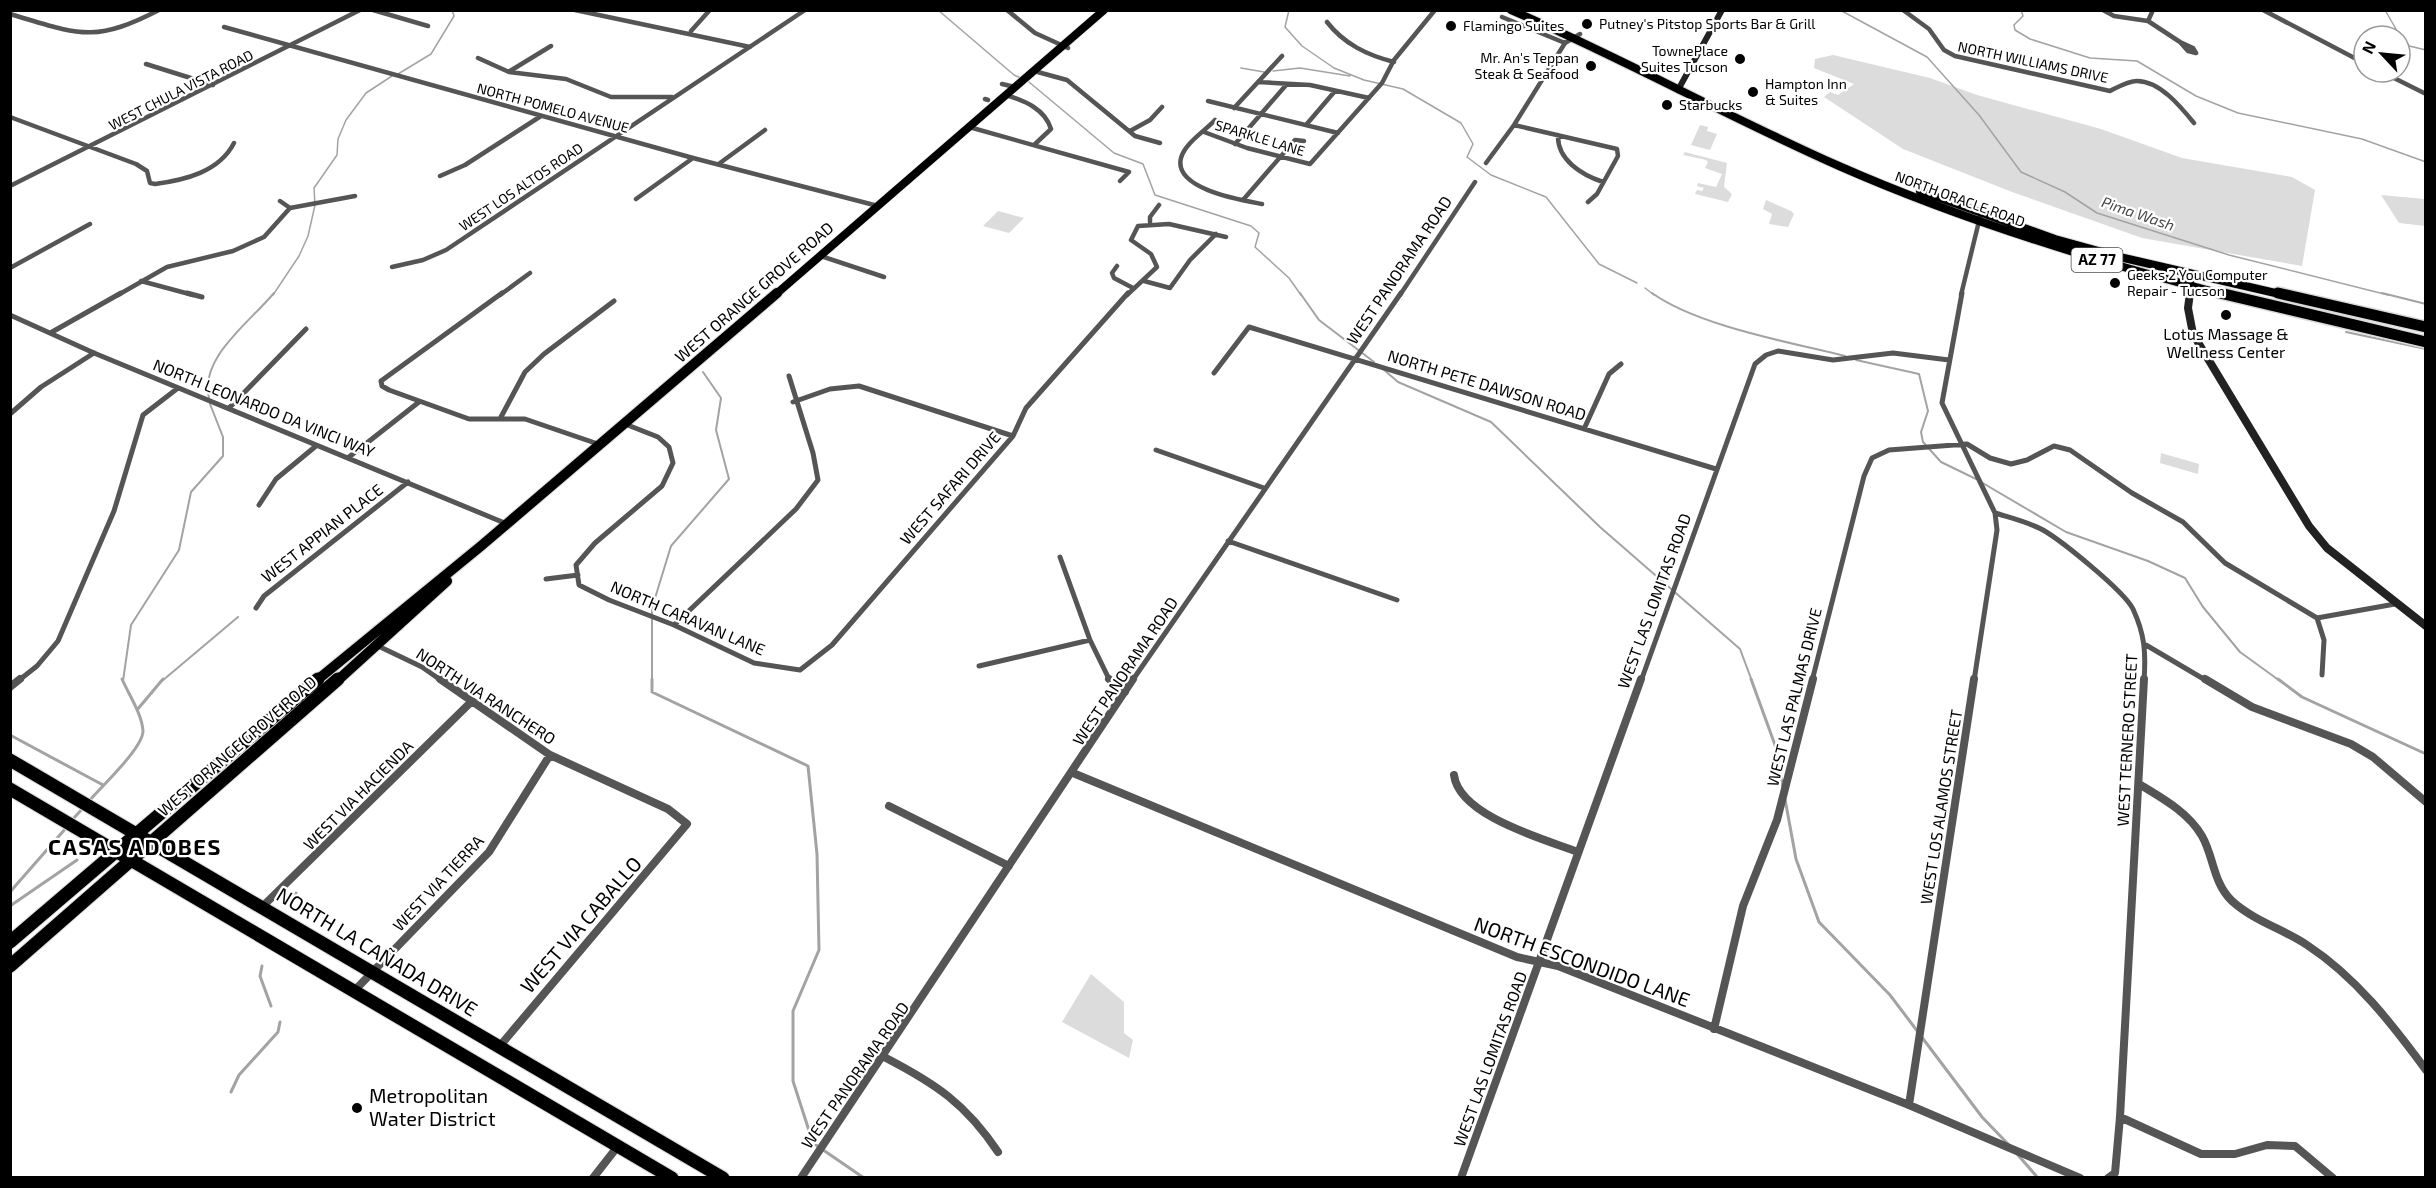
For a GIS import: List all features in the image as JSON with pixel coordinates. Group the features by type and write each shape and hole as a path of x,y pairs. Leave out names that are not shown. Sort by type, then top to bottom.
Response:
{"highway":[{"name":"NORTH ORACLE ROAD","path":"1511,10 1576,35"},
{"name":"NORTH ORACLE ROAD","path":"1528,10 1854,173 1980,218 2055,248 2192,287 2426,342"},
{"name":"NORTH ORACLE ROAD","path":"1980,218 2192,273 2426,327"}],"main road":[{"name":"WEST ORANGE GROVE ROAD","path":"1065,47 1104,10"},
{"name":"WEST ORANGE GROVE ROAD","path":"10,942 137,833 371,642 432,596 481,546 602,445 1015,87 1113,10"},
{"name":"WEST ORANGE GROVE ROAD","path":"10,966 153,842 371,642"},
{"name":"NORTH LA CAÑADA DRIVE","path":"10,760 263,906 372,973 723,1178"},
{"path":"10,789 672,1178"}],"street":[{"path":"10,14 85,33 102,33 119,29 159,10"},
{"name":"WEST CHULA VISTA ROAD","path":"10,186 92,147 360,10"},
{"path":"373,10 428,26"},
{"path":"575,10 638,25 691,31 750,47"},
{"name":"WEST LOS ALTOS ROAD","path":"392,267 423,261 446,250 805,10"},
{"path":"1007,10 1015,19 1065,47"},
{"path":"1208,101 1338,133 1381,84 1394,62 1435,10"},
{"path":"1680,87 1722,10"},
{"name":"NORTH WILLIAMS DRIVE","path":"1904,10 1929,29 1944,50 1955,56 2110,91 2134,81 2146,82 2180,107 2194,123"},
{"path":"2103,10 2122,18 2148,21 2179,42"},
{"path":"2148,21 2153,10"},
{"path":"2263,10 2352,57"},
{"path":"691,31 710,11"},
{"path":"1502,17 1566,44"},
{"path":"1327,22 1339,38 1378,58 1394,62"},
{"name":"NORTH POMELO AVENUE","path":"224,27 693,158 720,163 878,206"},
{"path":"1486,164 1566,44 1576,35"},
{"path":"510,72 551,46"},
{"path":"1234,108 1282,56"},
{"path":"478,58 510,72 566,79 611,97 654,95 673,98"},
{"path":"146,64 214,85"},
{"path":"1034,71 1067,80 1136,136 1160,143"},
{"path":"1258,82 1310,85 1369,98"},
{"path":"1002,84 1015,87"},
{"path":"1235,144 1287,84"},
{"path":"2406,84 2426,94"},
{"path":"1306,125 1335,91"},
{"path":"1006,95 1036,109 1050,124 1051,129 1034,145"},
{"path":"1130,131 1150,120 1162,107"},
{"path":"440,176 465,165 541,116"},
{"path":"10,117 136,164 147,171 149,182"},
{"path":"1215,120 1181,156 1179,166 1181,174 1191,183 1262,204"},
{"path":"1514,125 1620,150 1597,194 1588,202"},
{"path":"969,127 1129,172 1120,181"},
{"path":"720,163 765,130"},
{"name":"SPARKLE LANE","path":"1204,132 1235,144 1310,164 1338,133"},
{"path":"1558,135 1556,144 1559,150 1583,174 1603,182"},
{"path":"1243,200 1295,140 1304,141"},
{"path":"142,186 149,182 164,183 195,174 212,166 231,152 234,143"},
{"path":"636,199 693,158"},
{"name":"WEST PANORAMA ROAD","path":"801,1178 886,1058 1125,692 1264,488 1420,267 1475,182"},
{"path":"52,332 167,267 233,251 264,237 290,208 355,196"},
{"path":"280,201 290,208"},
{"path":"1150,222 1150,217 1159,205"},
{"path":"1980,218 1942,403 1995,513"},
{"path":"1216,234 1190,260 1170,288 1144,281 1156,267 1156,260 1149,251 1131,240 1138,226 1150,222 1190,226 1226,237"},
{"path":"10,267 90,224"},
{"path":"821,256 884,277"},
{"path":"1117,266 1112,273 1114,278 1133,288"},
{"path":"530,273 378,382 383,387 419,402 469,419 501,417 541,423 602,445"},
{"path":"2192,273 2188,308 2193,334 2309,526 2327,548 2395,604 2426,626"},
{"path":"141,281 202,297"},
{"name":"WEST SAFARI DRIVE","path":"800,670 832,645 1013,436 1026,408 1133,288 1144,281"},
{"path":"501,417 525,372 543,354 614,301"},
{"name":"NORTH LEONARDO DA VINCI WAY","path":"10,315 178,388 231,407 316,446 349,457 508,524"},
{"name":"NORTH PETE DAWSON ROAD","path":"1214,373 1249,327 1716,469"},
{"path":"231,407 253,387 275,356 306,329"},
{"name":"WEST LAS LOMITAS ROAD","path":"1461,1178 1755,364 1766,354 1786,351 1841,360 1893,353 1949,360"},
{"path":"10,414 41,387 94,352"},
{"path":"1584,429 1610,374 1621,364"},
{"path":"674,625 796,509 818,480 816,459 793,402 789,376"},
{"path":"793,402 830,389 859,386 893,395 1013,436"},
{"path":"10,687 37,666 58,641 114,511 143,415 154,404 178,388"},
{"path":"349,457 419,402"},
{"path":"546,579 578,575 576,565 595,543 662,486 673,463 669,447 658,437 625,424"},
{"path":"1960,444 1971,446 1990,458 2011,464 2027,460 2055,447 2070,450 2132,493 2183,522 2225,563 2317,618 2395,604"},
{"name":"WEST LAS PALMAS DRIVE","path":"1714,1029 1743,906 1777,820 1868,463 1880,453 1889,450 1960,444"},
{"path":"259,505 266,489 279,474 316,446"},
{"path":"1156,450 1264,488"},
{"name":"WEST APPIAN PLACE","path":"256,609 264,596 408,482"},
{"name":"WEST TERNERO STREET","path":"1995,513 2023,521 2044,531 2101,576 2132,607 2146,645 2120,1117 2112,1175"},
{"name":"WEST LOS ALAMOS STREET","path":"1909,1106 1996,538 1995,513"},
{"path":"1228,541 1397,600"},
{"path":"1060,557 1090,640 1110,681 1125,692"},
{"name":"NORTH CARAVAN LANE","path":"578,575 579,585 609,600 674,625 754,663 800,670"},
{"path":"2317,618 2324,640 2322,675"},
{"path":"979,666 1090,640"},
{"name":"NORTH VIA RANCHERO","path":"371,642 422,667 550,755 668,809 687,824"},
{"path":"2146,645 2252,707 2351,744 2373,757 2426,802"},
{"name":"WEST VIA HACIENDA","path":"263,906 471,702"},
{"name":"WEST VIA TIERRA","path":"355,990 489,852 550,755"},
{"name":"NORTH ESCONDIDO LANE","path":"1073,773 1517,957 1558,966 1909,1106 2080,1178"},
{"path":"1454,776 1453,788 1460,796 1485,813 1578,852"},
{"path":"2139,784 2176,806 2202,836 2215,880 2232,900 2260,921 2304,944 2337,967 2405,1041 2426,1070"},
{"path":"889,806 1010,866"},
{"name":"WEST VIA CABALLO","path":"499,1047 687,824"},
{"path":"886,1058 936,1084 958,1099 974,1114 998,1152"},
{"path":"2120,1117 2201,1154 2235,1154 2267,1144 2295,1146 2333,1178"},
{"path":"593,1178 618,1146"}],"shaded area":[{"path":"1833,55 1930,78 1977,95 2101,129 2182,158 2292,177 2315,190 2302,266 2142,238 2012,192 1903,149 1824,97 1830,92 1838,95 1854,84 1814,68 1815,59"},
{"path":"1700,125 1708,127 1707,131 1717,134 1710,150 1691,145"},
{"path":"1685,152 1727,163 1724,187 1732,194 1728,202 1695,194 1697,190 1702,191 1704,188 1697,186 1698,183 1716,187 1722,174 1705,168 1708,162 1706,160 1683,155"},
{"path":"2381,195 2425,199 2425,226 2399,223"},
{"path":"1766,200 1794,214 1788,227 1769,224 1772,214 1763,209"},
{"path":"998,211 1024,218 1009,233 983,226"},
{"path":"2161,453 2199,464 2198,474 2160,463"},
{"path":"1091,974 1124,1002 1124,1033 1133,1040 1129,1058 1062,1022"}],"waterway":[{"path":"398,74 431,54 454,16 452,10"},
{"path":"938,10 1014,75 1021,78"},
{"path":"1289,10 1285,27 1302,46 1334,68 1364,80 1403,89 1461,123 1473,144 1467,157 1491,175 1546,197 1599,264 1637,283"},
{"name":"Pima Wash","path":"1840,10 1927,57 1979,115 2021,172 2065,192 2097,213 2229,255 2388,295"},
{"path":"2021,10 2023,16 2014,25 2015,30 2030,39 2090,58 2137,61 2196,96 2238,113 2362,139 2426,162"},
{"path":"2385,10 2393,24"},
{"path":"2412,47 2426,50"},
{"path":"1241,68 1264,72"},
{"path":"1273,71 1300,68 1350,76"},
{"path":"273,295 299,256 308,236 315,205 314,188 337,155 338,139 346,120 366,93 392,76"},
{"path":"1029,82 1114,153 1143,164 1155,195 1251,226 1259,233 1255,247 1289,278 1301,295"},
{"path":"1645,288 1654,295"},
{"path":"209,398 208,383 219,355 240,328 274,293"},
{"path":"1300,293 1319,320 1374,362"},
{"path":"1652,293 1671,305 1719,324 1845,356"},
{"name":"Pima Wash","path":"2382,293 2426,304"},
{"path":"2346,332 2426,349"},
{"path":"1856,360 1919,374 1928,411 1921,432 1923,442 1941,462 1976,479"},
{"path":"1383,369 1398,382 1491,422 1600,527 1740,649 1752,681"},
{"path":"703,372 721,398 716,430 729,479 671,546 652,608 652,692 808,766 817,854 819,950 793,1011 793,1081 813,1143 864,1178"},
{"path":"123,681 131,625 179,550 191,492 223,456 223,437 210,404"},
{"path":"1981,482 2066,532 2148,561 2185,578 2203,607 2240,652 2280,681"},
{"path":"162,681 238,617"},
{"path":"137,710 163,679"},
{"path":"1751,679 1775,745 1783,787"},
{"path":"2278,679 2302,697 2426,754"},
{"path":"89,801 129,757 143,731 135,705 123,681"},
{"path":"10,735 103,785"},
{"path":"1785,799 1796,859 1819,922 1890,995 1918,1032"},
{"path":"73,819 83,808"},
{"path":"10,892 66,828"},
{"path":"10,906 77,860"},
{"path":"292,899 296,893"},
{"path":"262,966 260,976 271,1006"},
{"path":"231,1092 239,1075 278,1032 280,1022"},
{"path":"1921,1036 1982,1117 2008,1144"},
{"path":"2018,1155 2038,1178"}],"place":[{"name":"Putney's Pitstop Sports Bar & Grill","path":"1587,24"},
{"name":"Flamingo Suites","path":"1451,26"},
{"name":"TownePlace Suites Tucson","path":"1740,59"},
{"name":"Mr. An's Teppan Steak & Seafood","path":"1591,66"},
{"name":"Hampton Inn & Suites","path":"1753,92"},
{"name":"Starbucks","path":"1667,105"},
{"name":"Geeks 2 You Computer Repair - Tucson","path":"2115,283"},
{"name":"Lotus Massage & Wellness Center","path":"2226,315"},
{"name":"Metropolitan Water District","path":"357,1108"}],"district":[{"name":"CASAS ADOBES","path":"135,847"}]}
